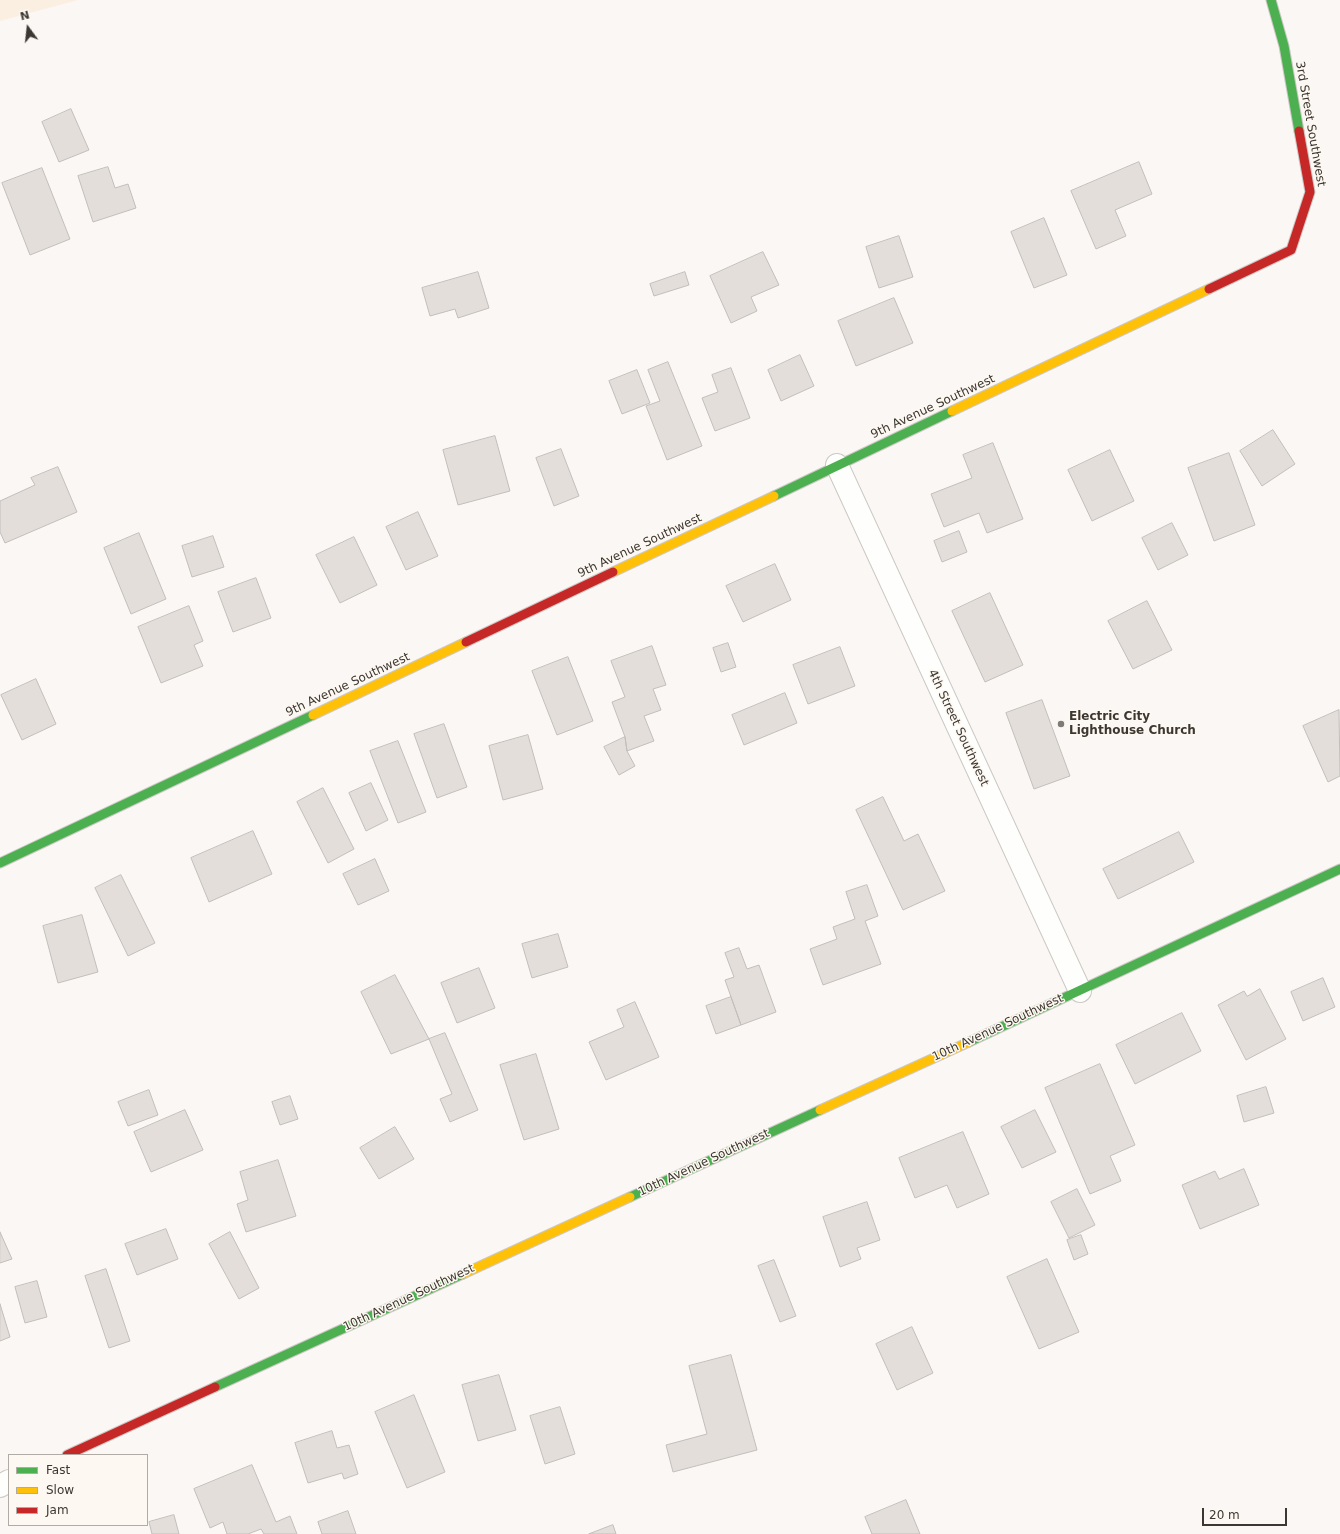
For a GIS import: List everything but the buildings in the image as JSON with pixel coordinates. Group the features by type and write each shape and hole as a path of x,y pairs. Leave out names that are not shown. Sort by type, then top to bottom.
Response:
{"street":[{"name":"3rd Street Southwest","path":"1271,0 1284,46 1310,192 1292,250"},
{"name":"9th Avenue Southwest","path":"0,863 1292,250"},
{"name":"4th Street Southwest","path":"837,466 1080,991"},
{"name":"10th Avenue Southwest","path":"69,1454 1080,991 1340,869"}],"shaded area":[{"path":"0,0 78,0 0,21"}],"traffic: fast":[{"path":"1271,0 1284,46 1299,131"},
{"path":"774,496 952,411"},
{"path":"0,863 313,715"},
{"path":"969,1042 1340,869"},
{"path":"630,1197 820,1110"},
{"path":"215,1387 463,1274"}],"traffic: slow":[{"path":"952,411 1209,289"},
{"path":"613,572 774,496"},
{"path":"313,715 466,642"},
{"path":"820,1110 969,1042"},
{"path":"463,1274 630,1197"}],"traffic: jam":[{"path":"1209,289 1291,250 1310,192 1299,131"},
{"path":"466,642 613,572"},
{"path":"69,1454 215,1387"}],"place":[{"name":"Electric City Lighthouse Church","path":"1061,724"}]}
